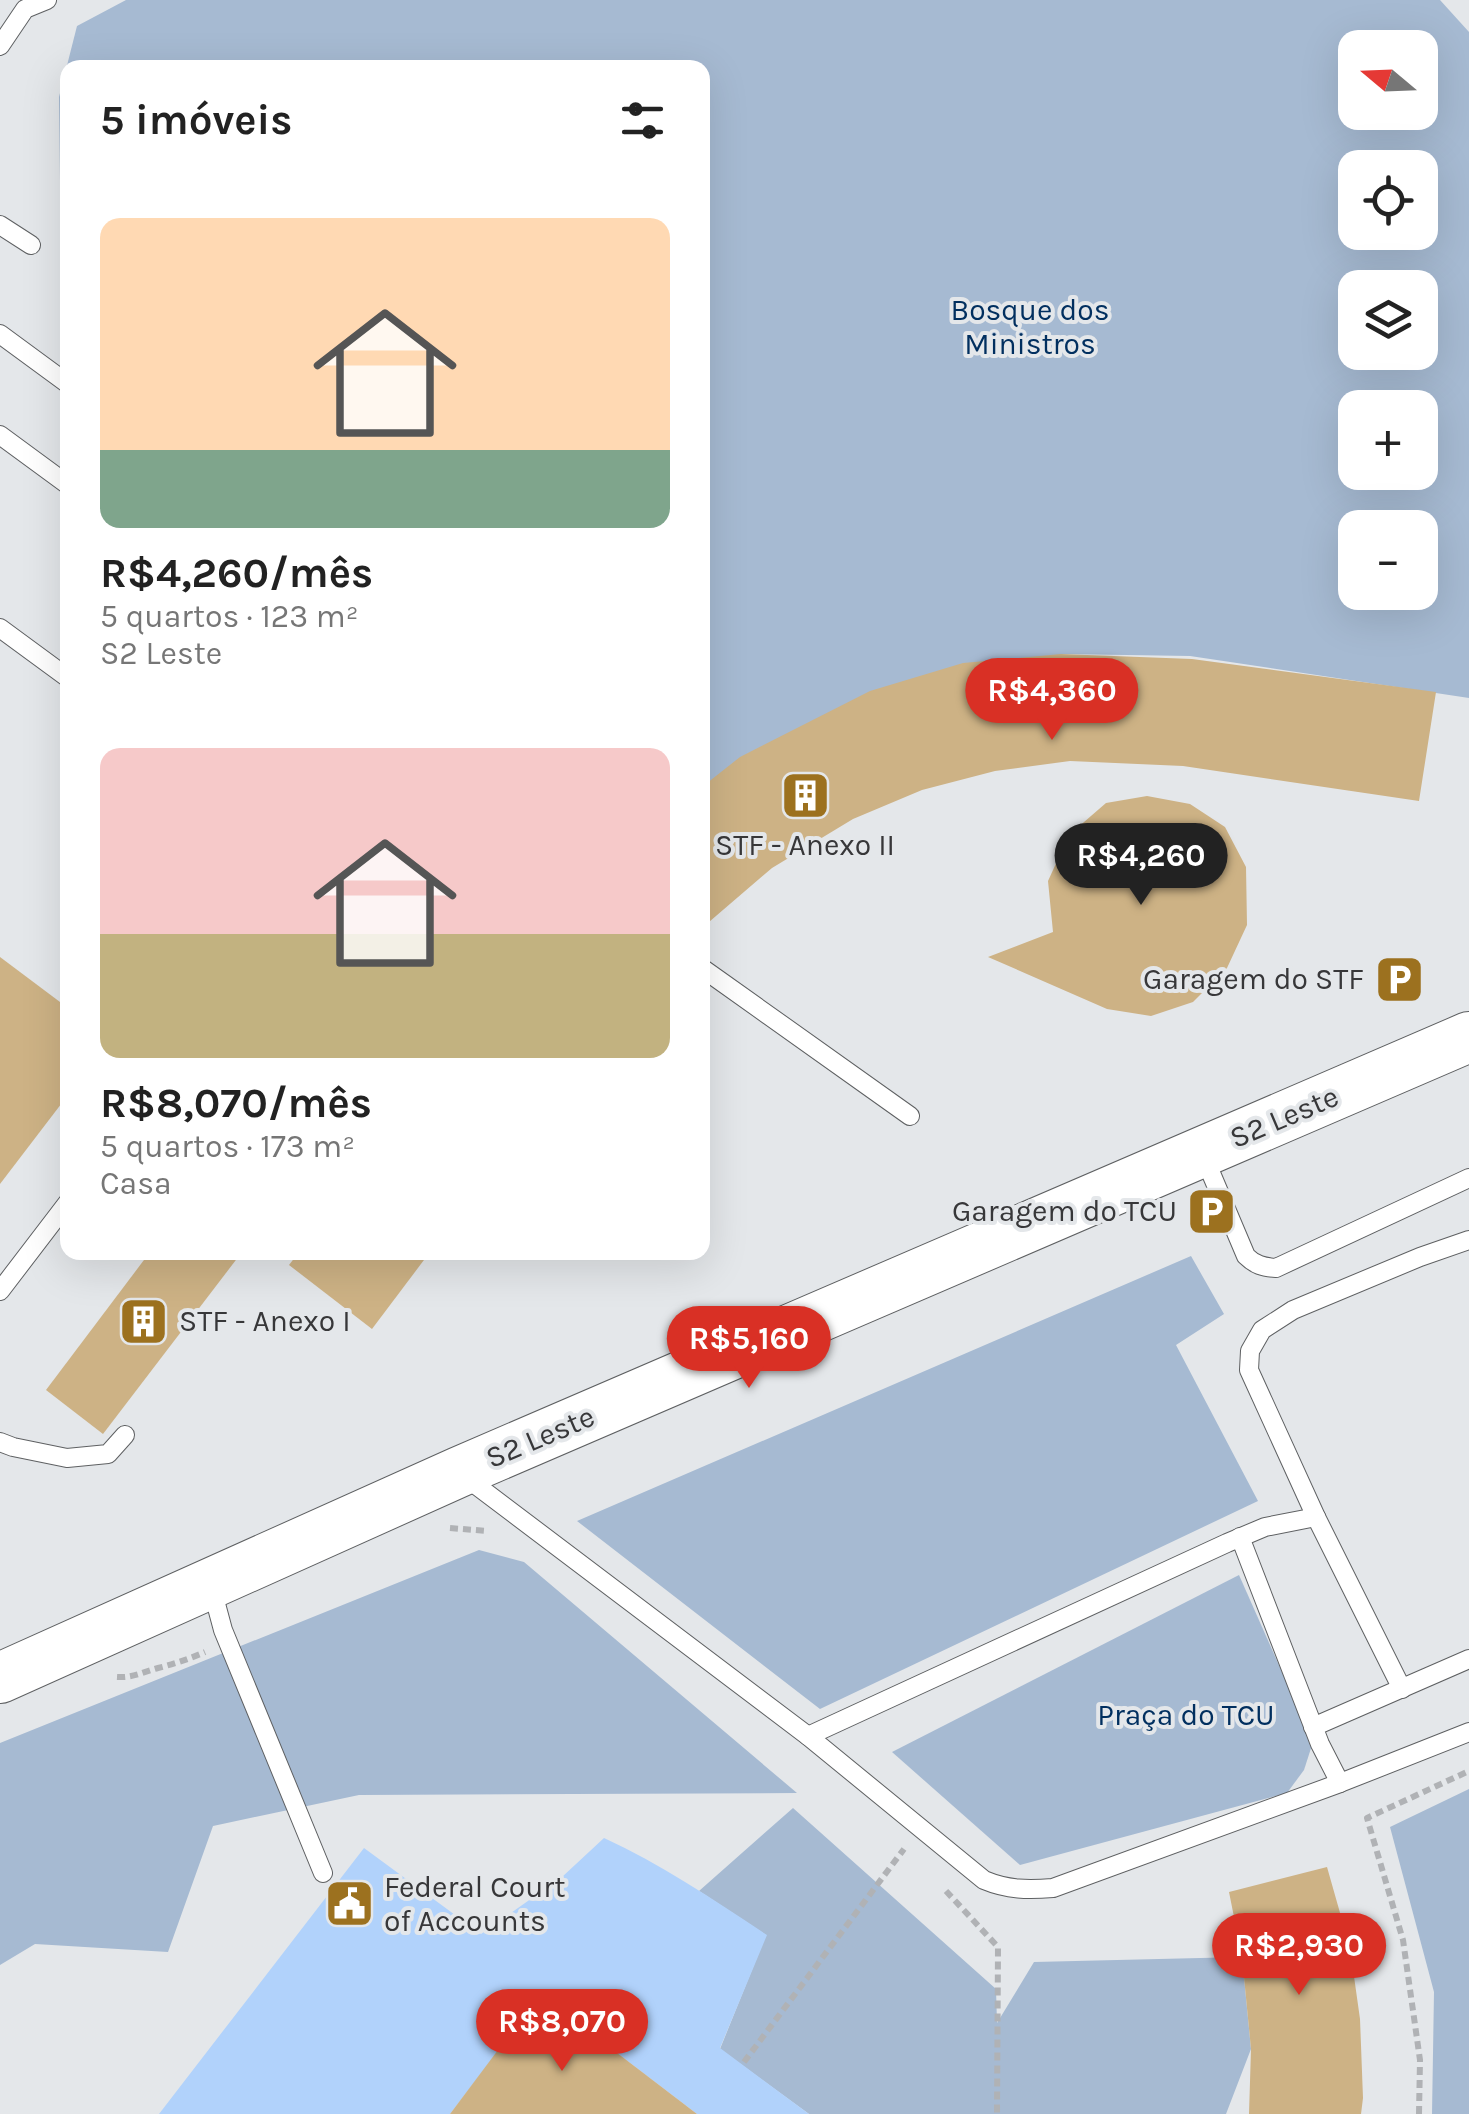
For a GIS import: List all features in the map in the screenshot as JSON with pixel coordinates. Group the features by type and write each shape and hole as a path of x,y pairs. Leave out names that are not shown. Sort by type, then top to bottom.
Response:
{"main road":[{"name":"S2 Leste","path":"0,1678 459,1472 1469,1037"}],"lane":[{"path":"0,46 25,9 48,0"},
{"path":"0,225 31,244"},
{"path":"0,334 60,378"},
{"path":"0,435 60,479"},
{"path":"0,628 60,672"},
{"path":"710,974 910,1116"},
{"path":"1202,1152 1246,1256 1264,1268 1276,1268 1469,1178"},
{"path":"0,1290 60,1212"},
{"path":"1402,1688 1249,1370 1250,1351 1262,1330 1294,1310 1469,1240"},
{"path":"0,1442 66,1458 108,1454 125,1435"},
{"path":"459,1472 808,1736 984,1880 1002,1888 1053,1888 1469,1732"},
{"path":"808,1736 1240,1537 1316,1516"},
{"path":"1240,1537 1313,1727 1340,1783"},
{"path":"210,1584 224,1630 323,1873"},
{"path":"1313,1727 1469,1659"}],"path":[{"path":"1419,2114 1420,2060 1403,1940 1368,1818 1469,1771"},
{"path":"744,2062 905,1847 915,1858"},
{"path":"937,1882 998,1948 997,2114"}],"green space":[{"name":"Bosque dos Ministros","path":"126,0 1440,0 1469,32 1469,698 1190,656 1063,654 710,786 710,60 68,60 77,26"},
{"path":"1191,1256 1224,1314 1176,1345 1258,1501 820,1709 577,1521"},
{"path":"479,1550 524,1562 797,1793 359,1795 213,1826 168,1952 35,1944 0,1965 0,1743"},
{"name":"Praça do TCU","path":"1239,1575 1313,1742 1304,1770 1287,1793 1020,1865 892,1752"},
{"path":"1469,1789 1469,2114 1432,2114 1434,1992 1390,1827"},
{"path":"793,1808 996,1989 997,2023 1034,1962 1242,1957 1251,2049 1226,2114 809,2114 720,2049 766,1935 699,1891"}],"shaded area":[{"path":"604,1838 667,1871 767,1935 720,2048 809,2114 697,2114 541,1995 450,2114 159,2114 364,1848 481,1934 562,1877"}],"building":[{"name":"STF - Anexo II","path":"1061,654 1192,659 1436,692 1419,801 1183,766 1070,761 995,771 922,790 853,819 772,868 710,921 710,781 740,757 870,691 963,663"},
{"path":"1147,796 1190,804 1225,827 1246,867 1247,925 1227,968 1193,1002 1151,1016 1107,1009 988,957 1053,932 1048,881 1069,835 1106,803"},
{"path":"0,957 60,1002 60,1105 0,1184"},
{"name":"STF - Anexo I","path":"144,1260 236,1260 103,1434 46,1390"},
{"name":"STF - Anexo I","path":"293,1260 424,1260 372,1329 289,1265"},
{"path":"1327,1867 1350,1948 1360,2019 1361,2114 1249,2114 1251,2049 1242,1957 1229,1892"},
{"path":"540,1994 697,2114 450,2114"}],"place":[{"name":"STF - Anexo II","path":"805,796"},
{"name":"Garagem do STF","path":"1399,979"},
{"name":"Garagem do TCU","path":"1212,1211"},
{"name":"STF - Anexo I","path":"144,1321"},
{"name":"Federal Court of Accounts","path":"349,1904"}]}
